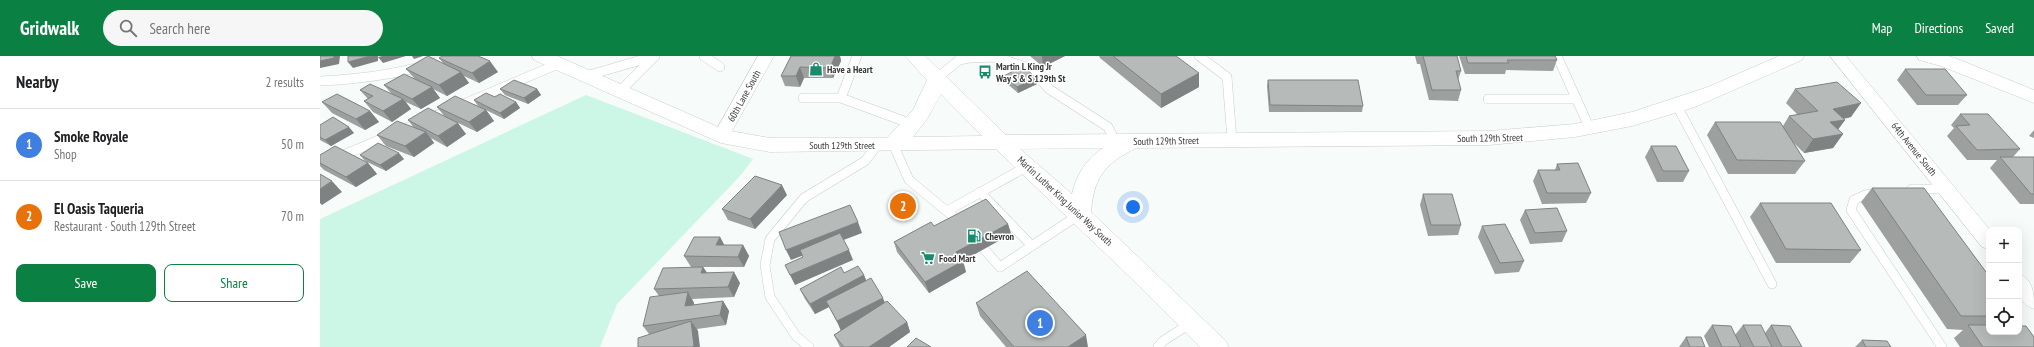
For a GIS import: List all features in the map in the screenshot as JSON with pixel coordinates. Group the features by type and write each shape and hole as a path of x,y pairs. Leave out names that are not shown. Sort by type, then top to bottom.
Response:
{"street":[{"name":"60th Lane South","path":"721,136 766,56"},
{"name":"Martin Luther King Junior Way South","path":"914,56 1026,166 1080,214 1216,347"},
{"name":"South 129th Street","path":"550,60 721,136 770,145 885,145 1003,142 1524,137 1590,129 1677,106 1714,93 1795,56"},
{"name":"64th Avenue South","path":"1838,56 1947,188 1986,238"},
{"path":"1926,56 1948,62 2034,98"},
{"path":"885,145 912,126 927,105 933,93 937,78"},
{"path":"1080,214 1081,195 1090,170 1100,159 1124,141"},
{"path":"2022,286 2034,301"}],"lane":[{"path":"320,81 387,76 436,64 454,56"},
{"path":"586,76 656,56"},
{"path":"620,91 656,56"},
{"path":"704,56 720,67"},
{"path":"841,98 857,56"},
{"path":"1199,56 1227,76 1232,140"},
{"path":"1557,56 1590,129"},
{"path":"937,78 960,60 969,58 994,57 1032,69 1048,89 1079,110 1108,126 1124,141"},
{"path":"320,165 550,60"},
{"path":"803,98 841,98 901,120 912,126"},
{"path":"1488,100 1577,99"},
{"path":"1677,106 1772,284"},
{"path":"809,347 796,336 770,297 765,265 770,239 804,198 865,161 885,145 909,180 962,224"},
{"path":"946,211 1026,166"},
{"path":"1905,190 1947,188"},
{"path":"980,192 1032,246"},
{"path":"1885,192 1865,195 1854,200 1851,210 1942,347"},
{"path":"984,249 1000,267 1080,214"},
{"path":"1158,347 1163,341 1191,323"}],"green space":[{"path":"586,95 753,159 740,176 617,304 600,347 320,347 320,219"}],"building":[{"path":"320,56 334,56 334,58 320,61"},
{"path":"348,56 370,56 348,62"},
{"path":"428,56 461,72 439,85 406,69"},
{"path":"442,56 478,56 490,61 472,73 439,58"},
{"path":"791,56 835,56 830,68 800,67 796,76 781,76"},
{"path":"1113,56 1176,56 1199,73 1161,94"},
{"path":"1423,56 1457,56 1461,71 1456,71 1461,90 1432,90"},
{"path":"1466,56 1555,56 1557,60 1507,60 1509,63 1468,63"},
{"path":"1023,66 1036,78 1017,87 1004,76"},
{"path":"1905,69 1945,69 1967,95 1926,95"},
{"path":"404,74 432,87 412,99 384,85"},
{"path":"514,80 537,89 524,98 500,89"},
{"path":"1268,80 1358,80 1363,106 1270,105"},
{"path":"1837,82 1861,103 1833,109 1845,120 1830,122 1843,134 1813,139 1789,116 1818,111 1795,89"},
{"path":"370,84 403,99 383,111 364,101 373,96 360,90"},
{"path":"486,93 495,97 500,94 516,102 500,113 474,100"},
{"path":"337,94 370,111 356,119 322,102"},
{"path":"455,96 486,110 469,122 437,107"},
{"path":"428,108 458,123 438,136 408,120"},
{"path":"1960,114 1988,114 2020,149 1977,150 1956,126 1970,125"},
{"path":"333,117 349,127 325,140 320,137 320,125"},
{"path":"397,121 426,132 405,146 377,135"},
{"path":"1715,122 1780,122 1805,161 1737,160"},
{"path":"378,143 399,153 380,165 360,155"},
{"path":"335,146 368,163 346,177 320,163 320,155"},
{"path":"1651,146 1676,146 1689,171 1663,171"},
{"path":"2000,157 2034,157 2034,194 2031,194"},
{"path":"1578,163 1591,193 1547,193 1538,170 1560,170 1557,164"},
{"path":"320,174 332,181 320,189"},
{"path":"755,176 782,185 750,219 722,209"},
{"path":"1872,188 1924,188 1986,272 1986,316 1961,316"},
{"path":"1423,194 1452,194 1461,225 1431,225"},
{"path":"986,199 1008,224 956,252 963,261 925,282 894,242 931,222 934,226"},
{"path":"1760,203 1831,203 1861,250 1786,249"},
{"path":"850,205 858,222 786,250 779,232"},
{"path":"1557,208 1567,231 1535,233 1525,210"},
{"path":"1505,224 1524,261 1500,263 1482,226"},
{"path":"840,233 849,250 790,275 785,265 803,257 800,250"},
{"path":"694,237 720,237 716,245 743,245 738,257 684,256"},
{"path":"858,266 864,275 810,304 800,289 841,267 844,273"},
{"path":"703,267 701,273 734,272 728,287 654,289 663,268"},
{"path":"1027,271 1086,335 1068,347 1014,347 976,303"},
{"path":"871,278 883,298 837,321 826,301"},
{"path":"688,292 685,306 723,301 720,315 643,326 650,297"},
{"path":"887,301 907,322 869,347 844,347 834,335"},
{"path":"691,321 694,346 692,347 638,347 638,338"},
{"path":"1712,325 1731,326 1741,347 1722,347"},
{"path":"1743,325 1761,325 1772,347 1754,347"},
{"path":"1771,325 1790,326 1802,347 1782,347"},
{"path":"1968,325 1986,325 1986,335 2022,335 2022,326 2026,326 2034,337 2034,347 1983,347"},
{"path":"1686,337 1701,337 1705,347 1690,347"},
{"path":"916,338 931,347 907,347"},
{"path":"1862,340 1887,341 1891,347 1866,347"}],"place":[{"name":"Have a Heart","path":"816,69"},
{"name":"Martin L King Jr Way S & S 129th St","path":"985,72"},
{"name":"El Oasis Taqueria","path":"903,206"},
{"name":"Chevron","path":"974,236"},
{"name":"Food Mart","path":"928,258"},
{"name":"Smoke Royale","path":"1040,323"}]}
